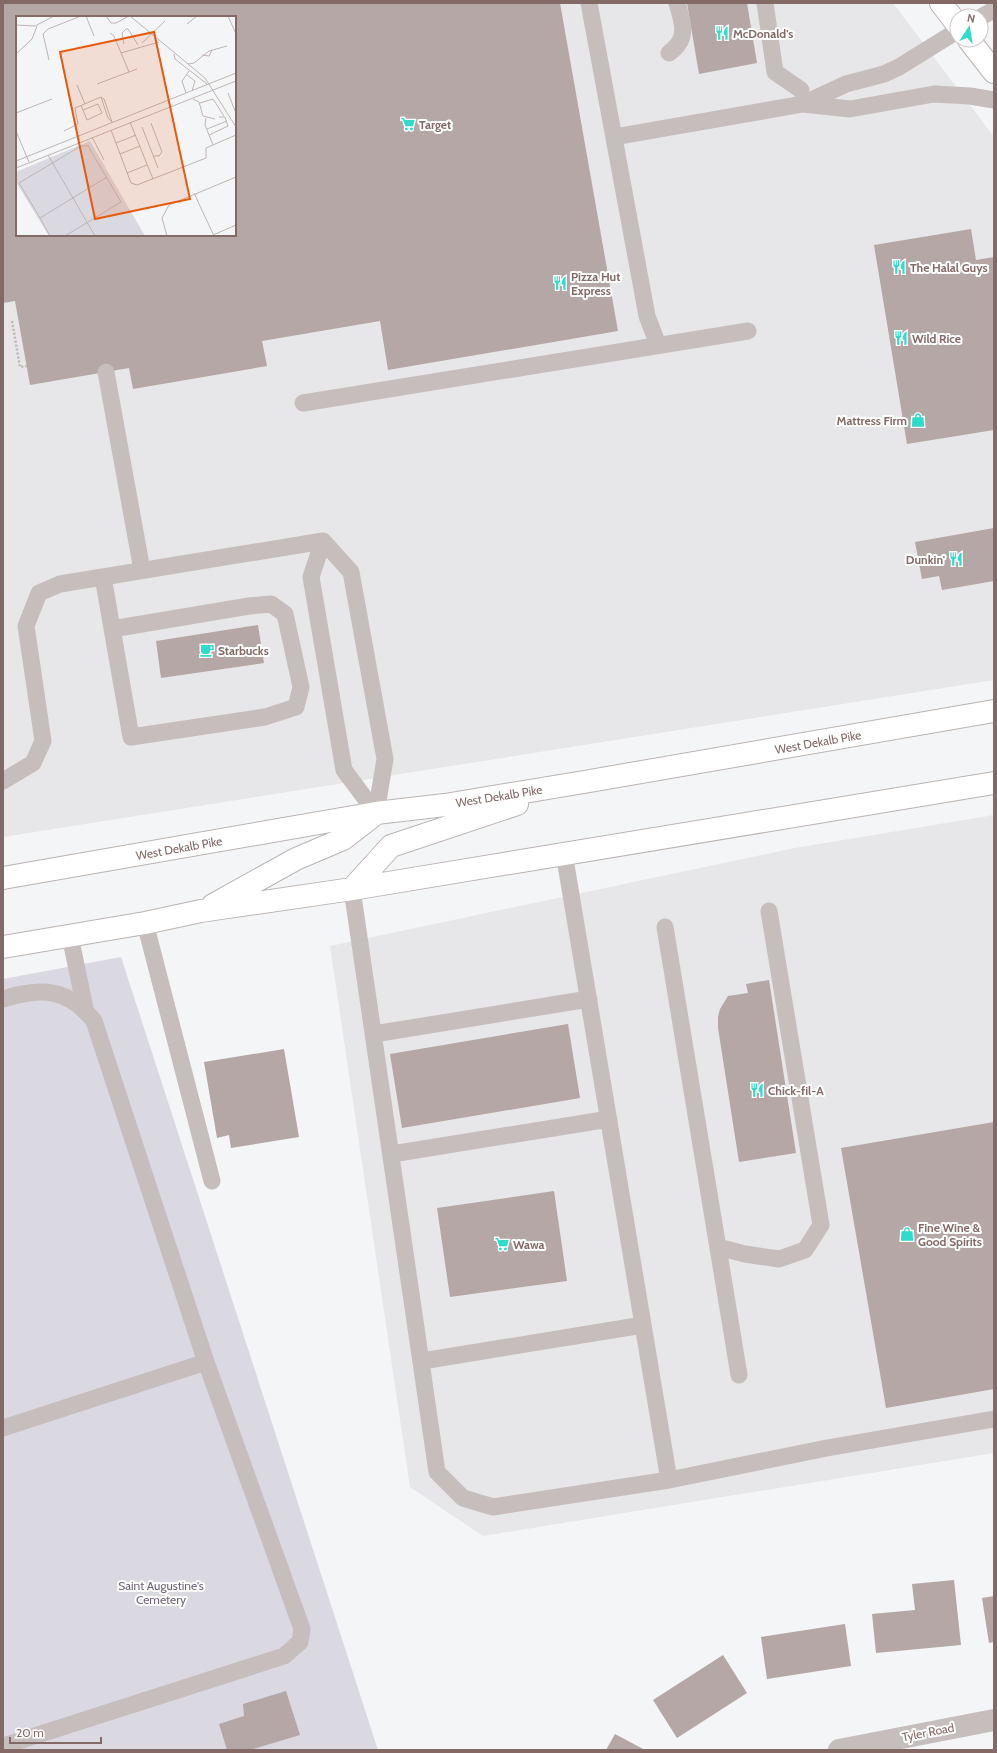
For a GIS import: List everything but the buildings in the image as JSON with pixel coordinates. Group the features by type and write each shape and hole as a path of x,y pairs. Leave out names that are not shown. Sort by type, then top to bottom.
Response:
{"main road":[{"path":"941,3 949,14"},
{"path":"976,48 994,72"},
{"name":"West Dekalb Pike","path":"3,878 376,814 445,805 584,782 994,711"},
{"path":"352,888 391,846 584,782"},
{"path":"3,947 145,923 201,911 564,854 994,783"},
{"path":"201,911 296,858 343,839 376,814"}],"street":[{"name":"Tyler Road","path":"839,1750 994,1720"}],"lane":[{"path":"589,3 647,316 658,345"},
{"path":"669,53 678,47 684,26 676,3"},
{"path":"765,3 775,72 802,97 850,108 934,94 970,96 994,100"},
{"path":"614,137 802,97 884,74 949,36"},
{"path":"303,403 748,330"},
{"path":"106,372 142,570"},
{"path":"3,781 33,763 43,741 26,626 39,593 60,584 322,541"},
{"path":"322,541 351,572 385,759 376,814"},
{"path":"322,541 311,577 344,770 376,814"},
{"path":"103,577 112,629 131,737 265,717 296,707 301,687 285,614 271,604 250,606 112,629"},
{"path":"564,854 669,1480"},
{"path":"352,888 392,1154 437,1472 463,1498 493,1507 669,1480 828,1448 994,1419"},
{"path":"718,1247 745,1254 779,1259 806,1250 821,1225 769,911"},
{"path":"145,923 212,1181"},
{"path":"665,927 739,1375"},
{"path":"70,936 84,1008"},
{"path":"3,999 19,994 39,991 53,992 70,999 84,1008 94,1021 206,1362 302,1629 300,1642 284,1656 3,1746"},
{"path":"374,1034 589,1000"},
{"path":"392,1154 609,1119"},
{"path":"422,1361 643,1325"},
{"path":"3,1428 206,1362"}],"path":[{"path":"12,321 20,367 27,366"}],"shaded area":[{"path":"3,3 893,3 994,137 994,680 3,837"},
{"path":"994,815 994,1453 483,1536 410,1487 330,946 795,848"}],"green space":[{"name":"Saint Augustine's Cemetery","path":"121,957 378,1750 3,1750 3,979"}],"place":[{"name":"McDonald's","path":"722,33"},
{"name":"Target","path":"408,124"},
{"name":"The Halal Guys","path":"899,267"},
{"name":"Pizza Hut Express","path":"560,283"},
{"name":"Wild Rice","path":"901,338"},
{"name":"Mattress Firm","path":"918,420"},
{"name":"Dunkin'","path":"956,559"},
{"name":"Starbucks","path":"207,650"},
{"name":"Chick-fil-A","path":"757,1090"},
{"name":"Fine Wine & Good Spirits","path":"907,1234"},
{"name":"Wawa","path":"502,1244"}]}
